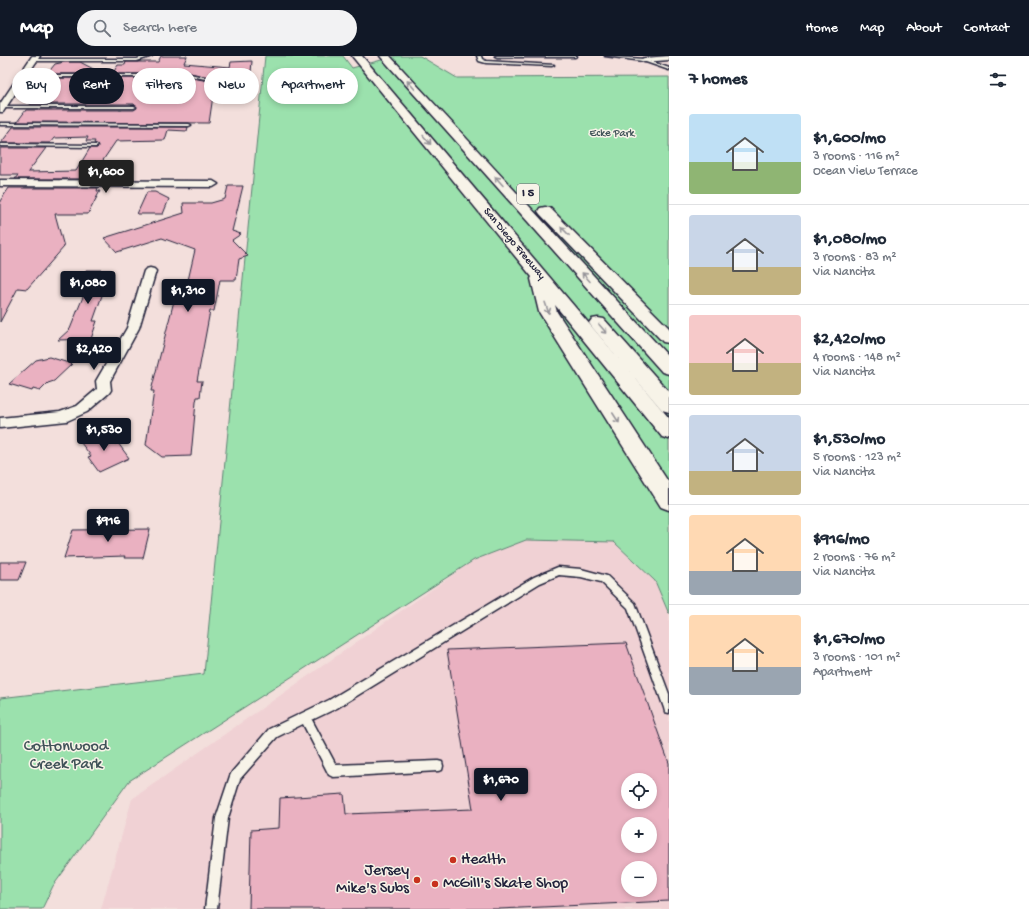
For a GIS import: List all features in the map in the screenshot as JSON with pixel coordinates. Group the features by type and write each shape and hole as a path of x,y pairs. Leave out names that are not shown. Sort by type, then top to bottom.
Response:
{"highway":[{"name":"San Diego Freeway","path":"357,56 669,432"},
{"path":"367,56 565,285"},
{"path":"385,56 669,368"},
{"name":"I 5","path":"398,56 526,192"},
{"name":"I 5","path":"538,203 669,338"},
{"path":"536,270 548,312 669,501"},
{"path":"591,315 669,405"}],"street":[{"path":"28,68 34,58"},
{"path":"644,60 669,58"},
{"path":"2,106 12,92"},
{"path":"0,183 213,184"},
{"path":"0,423 62,417 82,409 104,390 103,380 133,328 150,271"}],"lane":[{"path":"34,58 137,60 150,56"},
{"path":"479,56 480,60 486,62 552,65"},
{"path":"497,56 575,56"},
{"path":"607,56 644,60 669,69"},
{"path":"61,76 132,76"},
{"path":"2,106 134,107"},
{"path":"0,124 189,125"},
{"path":"0,144 96,146"},
{"path":"211,909 222,818 236,776 273,733 333,704 537,580 558,571 581,573 604,579 632,606 669,708"},
{"path":"305,718 333,772 438,766"}],"shaded area":[{"path":"526,540 614,542 655,581 669,614 669,909 101,909 132,799 474,560"}],"green space":[{"path":"265,56 343,56 352,68 396,56 420,56 457,78 669,77 669,614 655,581 614,542 526,540 474,560 129,781 53,886 42,909 0,909 0,698 204,674"}],"building":[{"path":"161,56 187,56 184,63 230,67 231,62 252,61 251,68 204,68 204,76 196,74 196,68 132,68 132,74 124,74 124,68 116,68 118,65 125,65 126,62 158,62"},
{"path":"80,62 92,68 69,68 69,74 61,74 61,68 52,68 55,64"},
{"path":"61,78 69,78 69,104 61,104"},
{"path":"124,78 132,78 132,104 124,104"},
{"path":"196,79 204,80 204,104 212,104 209,123 17,122 26,110 134,110 137,108 134,104 196,104"},
{"path":"13,127 188,127 187,131 168,130 165,140 116,141 95,172 107,172 103,179 15,179 18,175 0,175 0,148 46,148 28,172 76,171 90,148 97,148 99,145 94,143 95,141 86,141 88,137 54,138 50,143 1,143"},
{"path":"228,186 243,186 232,231 241,234 232,240 248,256 239,259 236,280 220,280 214,311 210,311 197,381 202,381 200,397 197,397 196,402 191,456 162,457 146,445 154,391 151,391 177,289 186,289 195,250 162,238 117,252 104,238 184,213 183,203 211,203 225,199"},
{"path":"9,188 98,188 97,191 100,191 88,214 55,214 64,247 27,289 18,288 0,322 0,201"},
{"path":"147,192 155,192 169,199 163,214 137,214"},
{"path":"86,270 111,270 93,321 97,321 91,339 58,340 70,329 87,287 79,287"},
{"path":"49,357 72,364 54,381 48,383 40,391 33,389 32,391 9,384 36,360"},
{"path":"105,431 115,444 118,443 129,458 99,472 88,457 91,456 81,443"},
{"path":"150,529 143,558 124,558 125,556 64,558 73,530"},
{"path":"0,562 26,562 19,580 0,580"},
{"path":"626,643 669,763 669,901 500,909 249,909 251,830 279,828 280,798 344,794 346,814 473,809 447,650"}],"place":[{"name":"Health","path":"453,860"},
{"name":"Jersey Mike's Subs","path":"417,880"},
{"name":"McGill's Skate Shop","path":"435,884"}],"park label":[{"name":"Ecke Park","path":"612,134"},
{"name":"Cottonwood Creek Park","path":"66,756"}]}
